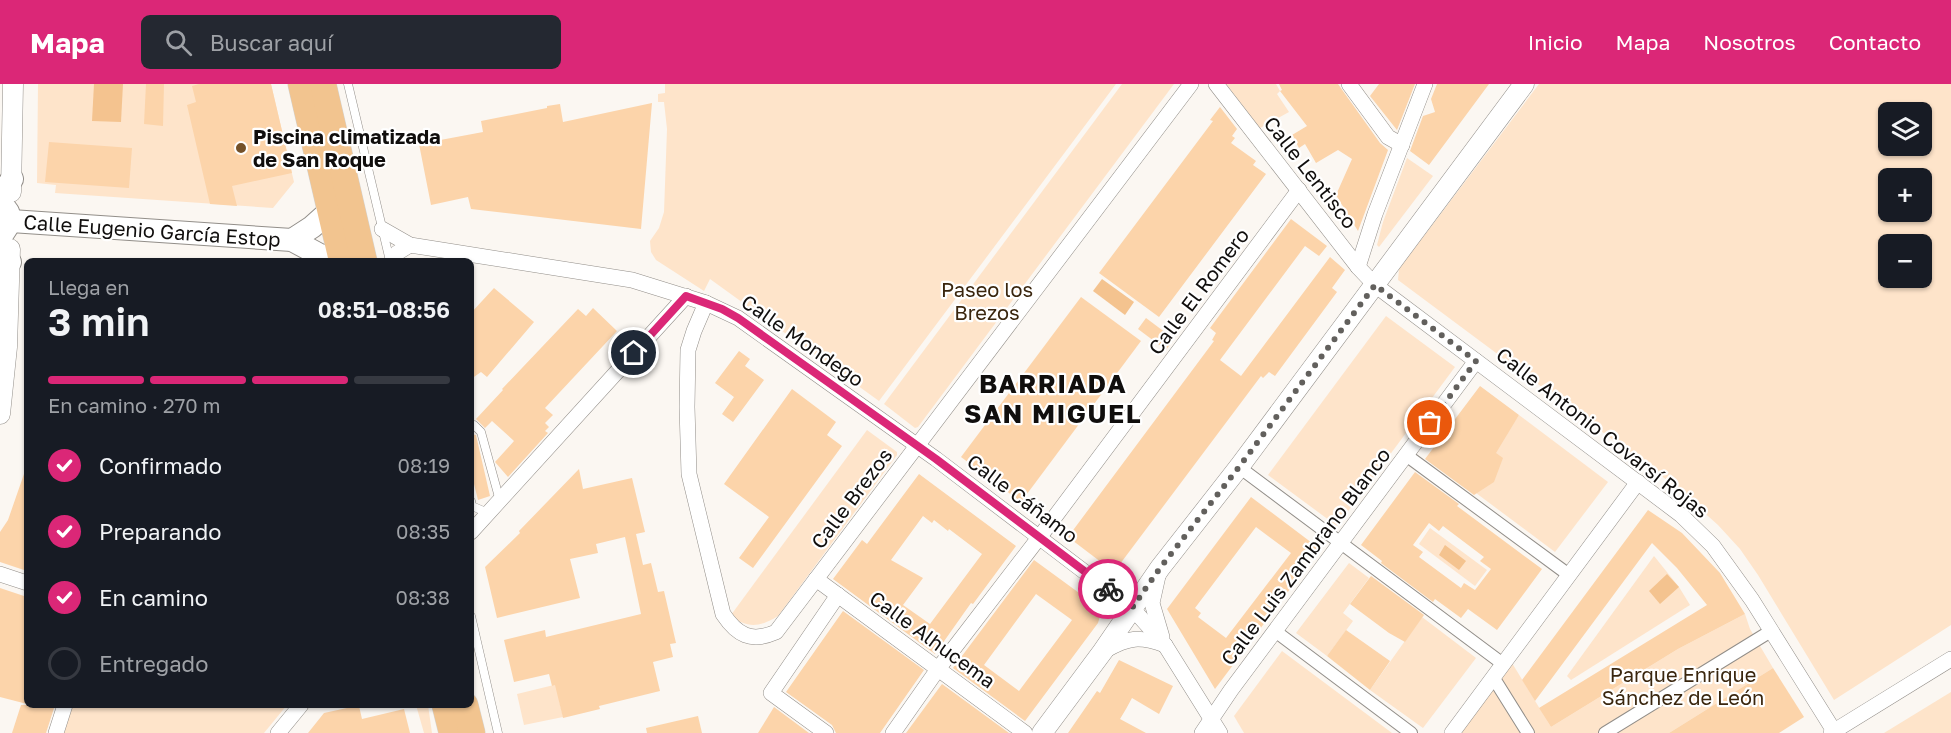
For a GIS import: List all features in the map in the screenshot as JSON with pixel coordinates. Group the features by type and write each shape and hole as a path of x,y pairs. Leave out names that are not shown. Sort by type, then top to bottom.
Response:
{"highway":[{"path":"301,84 341,258"},
{"path":"323,84 363,258"},
{"path":"446,708 452,733"},
{"path":"466,708 472,733"}],"main road":[{"path":"326,258 292,240 312,227 331,210"},
{"name":"Calle Eugenio García Estop","path":"4,220 292,240"}],"street":[{"path":"0,411 4,220 13,84"},
{"name":"Calle Brezos","path":"706,303 688,350 689,474 723,614 739,633 758,638 776,632 1191,84"},
{"name":"Calle Lentisco","path":"1216,84 1358,267 1375,285"},
{"path":"1349,84 1389,137 1401,145"},
{"path":"1358,267 1374,214 1425,84"},
{"path":"1042,733 1103,651 1160,568 1239,467 1524,84"},
{"name":"Calle El Romero","path":"893,733 938,669 1299,190"},
{"path":"382,229 410,245 393,258"},
{"name":"Calle Mondego","path":"410,245 632,280 706,303 738,318 916,445"},
{"name":"Calle Antonio Covarsí Rojas","path":"1375,285 1682,515 1713,546 1752,600 1832,732"},
{"path":"474,529 686,296"},
{"name":"Calle Luis Zambrano Blanco","path":"1202,733 1476,361"},
{"name":"Calle Cáñamo","path":"916,445 1038,537 1135,605"},
{"path":"1406,455 1569,576"},
{"path":"1239,467 1503,664"},
{"path":"1452,733 1638,482"},
{"path":"1160,568 1152,603 1165,645"},
{"path":"0,574 24,582"},
{"name":"Calle Alhucema","path":"816,579 1025,733"},
{"path":"826,733 771,693 838,595"},
{"path":"1135,605 1157,624"},
{"path":"1135,605 1165,645 1220,733"},
{"path":"1275,631 1411,733"},
{"path":"1605,733 1771,631"},
{"path":"1103,651 1124,640 1150,639 1165,645"},
{"path":"1832,732 1951,659"},
{"path":"1493,677 1528,733"},
{"path":"56,733 64,708"},
{"path":"278,733 299,708"}],"lane":[{"path":"348,84 390,258"},
{"path":"474,425 481,432 500,501"},
{"path":"474,507 488,513"},
{"path":"474,629 498,733"}],"green space":[{"path":"38,84 271,84 294,182 273,208 55,193 56,185 37,183"},
{"path":"665,84 1116,84 879,401 710,279 704,291 656,260 651,252 650,241 659,228 664,212 667,129 664,102 658,102 658,94 665,93"},
{"name":"Paseo los Brezos","path":"1122,84 1174,84 915,428 884,404"},
{"path":"1226,84 1276,84 1280,91 1277,94 1289,112 1260,128"},
{"path":"1539,84 1951,84 1951,625 1834,700 1758,575 1740,549 1718,525 1671,483 1398,280 1399,269"},
{"path":"1407,158 1433,176 1379,247 1377,245 1383,222"},
{"path":"1386,316 1455,367 1337,526 1268,475"},
{"path":"1519,415 1608,482 1555,552 1476,493 1493,451"},
{"path":"867,430 897,452 897,455 778,616 754,625 737,620 731,615"},
{"path":"1430,528 1487,570 1475,586 1419,544"},
{"path":"1654,556 1690,605 1571,680 1567,676"},
{"path":"1349,563 1369,578 1343,613 1353,621 1327,656 1296,633"},
{"name":"Parque Enrique Sánchez de León","path":"1745,614 1750,629 1773,668 1669,733 1459,733 1512,663 1551,727 1678,649"},
{"path":"1422,617 1476,658 1423,728 1370,690"},
{"path":"1282,651 1392,733 1244,733 1234,716"},
{"path":"558,684 563,717 524,725 517,694"},
{"path":"1951,692 1951,733 1884,733"},
{"path":"71,708 285,708 264,733 62,733"},
{"path":"417,708 428,708 432,733 424,733"}],"shaded area":[{"path":"94,84 123,84 121,122 92,121"},
{"path":"1102,279 1134,302 1125,315 1093,291"},
{"path":"1445,545 1466,561 1459,570 1439,555"},
{"path":"1667,574 1679,587 1660,604 1649,591"}],"building":[{"path":"146,84 164,84 163,126 144,124"},
{"name":"Piscina climatizada de San Roque","path":"199,84 271,84 292,173 232,186 237,206 210,204 187,105 196,102 192,86"},
{"path":"1279,84 1338,84 1380,143 1388,150 1358,231 1336,195 1352,159 1338,150 1316,163 1305,144 1299,148 1292,135 1307,126 1280,91 1282,90"},
{"path":"1379,84 1415,84 1397,130 1370,96"},
{"path":"1437,84 1489,84 1429,165 1410,151 1423,116 1435,112 1431,99"},
{"path":"652,103 641,229 471,209 468,197 431,205 419,144 483,132 481,121 547,108 547,106 560,104 563,122"},
{"path":"1220,107 1237,129 1232,136 1235,138 1231,143 1256,161 1253,165 1266,174 1159,317 1099,273 1213,121 1210,120"},
{"path":"49,142 132,148 129,188 45,182"},
{"path":"1291,219 1327,246 1319,256 1305,246 1220,360 1241,376 1330,257 1345,270 1332,288 1337,292 1275,376 1269,372 1263,378 1261,376 1114,572 1068,537 1214,341 1212,340 1216,333 1210,328"},
{"path":"494,288 534,322 487,377 481,372 474,377 474,310"},
{"path":"1081,297 1141,341 1021,502 961,457"},
{"path":"593,308 617,331 545,408 553,415 545,423 549,427 545,431 548,433 508,477 495,462 514,441 492,421 485,428 476,419 578,309 586,316"},
{"path":"1146,318 1174,339 1166,350 1138,329"},
{"path":"739,351 750,359 745,366 764,380 733,422 722,414 734,397 715,383"},
{"path":"1480,386 1519,415 1496,453 1503,458 1494,482 1474,495 1425,459"},
{"path":"792,389 836,422 827,435 842,446 753,568 739,558 769,517 724,484"},
{"path":"474,435 476,435 490,496 478,500 474,484"},
{"path":"579,469 583,489 632,478 645,532 636,534 643,565 651,563 658,592 664,591 676,643 670,644 673,657 653,662 660,691 599,706 600,709 563,718 555,685 552,686 549,674 514,682 504,640 545,630 546,637 641,614 625,537 596,544 598,553 570,559 580,598 497,618 485,567"},
{"path":"1415,472 1542,569 1497,630 1468,609 1461,618 1435,599 1433,602 1361,545","holes":["1429,523 1439,531 1443,526 1484,557 1480,561 1491,569 1475,590 1464,583 1461,588 1419,557 1423,552 1413,545"]},
{"path":"24,474 24,570 0,562 0,532 8,520"},
{"path":"919,474 1016,546 973,604 971,603 935,654 833,579 862,540 867,544","holes":["923,516 932,523 934,520 948,531 949,529 982,554 930,624 903,605 923,578 891,560"]},
{"path":"1251,497 1320,549 1215,689 1167,609","holes":["1256,527 1291,553 1226,638 1198,617 1201,613 1195,608"]},
{"path":"1648,510 1682,533 1720,573 1745,614 1678,649 1551,727 1539,708 1707,605 1677,568 1652,543 1535,701 1522,680"},
{"path":"1034,560 1097,606 1100,616 1098,623 1025,721 953,668","holes":["1036,594 1072,620 1019,691 984,665"]},
{"path":"1371,576 1424,615 1405,642 1350,604"},
{"path":"0,588 24,596 24,703 0,697"},
{"path":"843,611 924,670 880,733 836,733 832,725 786,692"},
{"path":"1346,630 1390,661 1370,690 1327,656"},
{"path":"1119,660 1173,686 1159,714 1132,698 1120,719 1146,733 1068,733 1097,691 1100,693"},
{"path":"1773,668 1804,717 1779,733 1669,733"},
{"path":"942,684 1009,733 906,733"},
{"path":"21,705 24,705 24,708 54,708 46,733 12,733"},
{"path":"774,707 809,733 758,733"},
{"path":"359,708 362,719 404,709 410,733 308,733 324,713"},
{"path":"698,716 702,733 647,733 646,728"}],"way so far":[{"path":"1108,589 1132,608 1375,285 1476,361 1430,423"}],"place":[{"name":"Piscina climatizada de San Roque","path":"241,148"}],"district":[{"name":"BARRIADA SAN MIGUEL","path":"1053,398"}],"route":[{"path":"634,353 686,296 722,309 738,318 936,459 1108,589"}]}
